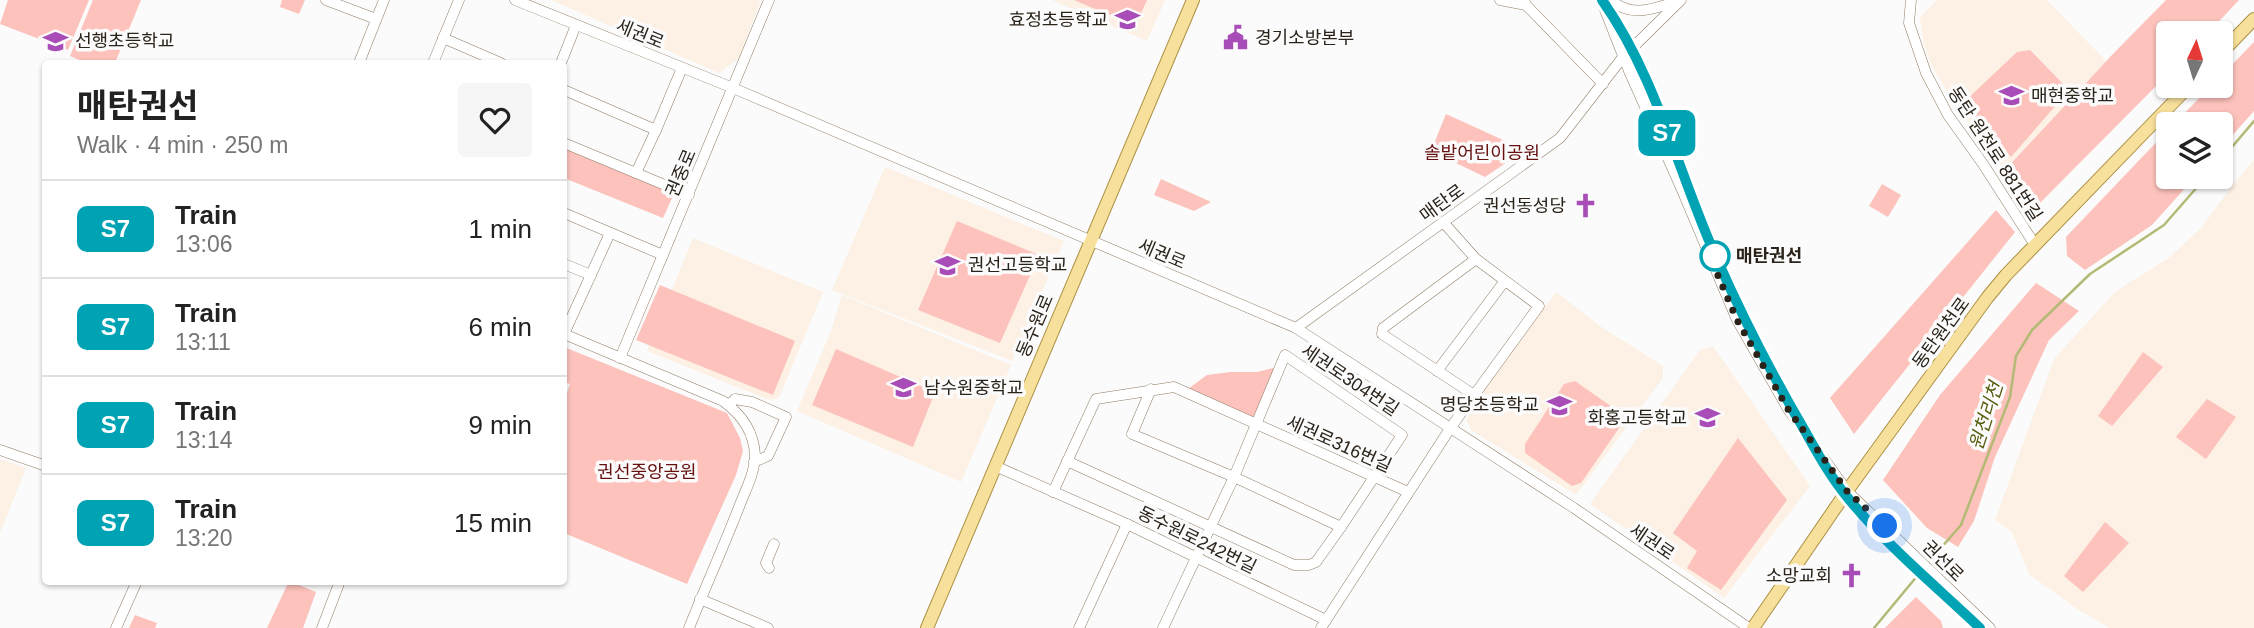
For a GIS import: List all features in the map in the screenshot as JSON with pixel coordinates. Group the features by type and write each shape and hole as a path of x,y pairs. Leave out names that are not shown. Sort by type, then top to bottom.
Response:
{"main road":[{"name":"동수원로","path":"928,628 1193,0"},
{"path":"2233,41 2254,19"},
{"name":"동탄원천로","path":"1751,628 1987,298 2177,98"}],"street":[{"path":"326,0 376,19"},
{"path":"360,60 384,0"},
{"path":"434,60 459,0"},
{"name":"세권로","path":"515,0 733,88 1296,328 1451,427 1751,628"},
{"name":"권중로","path":"620,358 769,0"},
{"path":"1500,0 1525,3 1603,84"},
{"name":"권선로","path":"1601,0 1623,57 1747,340 1788,409 1847,491 1990,628"},
{"path":"1611,0 1629,11 1643,11 1680,1"},
{"name":"동탄 원천로 881번길","path":"1911,0 1909,23 1926,73 1948,115 2035,245"},
{"name":"매탄로","path":"1296,328 1560,138 1623,57 1680,1"},
{"path":"562,60 576,25"},
{"path":"443,38 494,60"},
{"path":"636,173 682,68"},
{"path":"567,91 656,130"},
{"path":"567,144 689,195"},
{"path":"567,214 663,255"},
{"path":"1324,624 1451,427 1539,306 1476,259 1443,222"},
{"path":"567,327 610,233"},
{"path":"1474,395 1382,334 1383,328 1476,259"},
{"path":"567,265 591,275"},
{"path":"1437,371 1504,282"},
{"path":"567,335 723,401 735,410 749,431 754,446 754,462 689,628"},
{"name":"세권로304번길","path":"1067,461 1211,526 1294,565 1309,565 1316,562 1402,435 1285,355 1234,477 1211,526 1197,557 1163,628"},
{"path":"1053,492 1096,398 1174,387 1256,425"},
{"path":"1151,389 1132,434 1234,477 1340,527"},
{"path":"729,405 735,399 752,402 786,417 768,456 754,462"},
{"name":"세권로316번길","path":"1256,425 1408,492"},
{"path":"0,450 42,465"},
{"name":"동수원로242번길","path":"995,467 1197,557 1324,624"},
{"path":"1079,628 1127,524"},
{"path":"769,568 766,563 774,544"},
{"path":"117,628 136,585"},
{"path":"322,628 338,585"},
{"path":"700,599 768,628"}],"shaded area":[{"path":"551,0 761,0 739,58 719,73"},
{"name":"효정초등학교","path":"1052,0 1165,0 1147,41"},
{"name":"매현중학교","path":"1937,0 2047,0 2106,61 2005,170 1955,106 1930,62 1920,17"},
{"path":"2254,160 2254,628 2110,628 2077,609 2029,574 2012,532 1995,520 2054,359 2116,291 2169,258 2202,227 2230,189 2233,189 2233,185"},
{"name":"권선고등학교","path":"885,167 1064,241 1012,361 832,290"},
{"path":"693,238 823,292 779,398 769,400 647,351"},
{"name":"명당초등학교","path":"1556,292 1600,326 1663,366 1663,378 1576,495 1471,430 1466,419 1483,391"},
{"name":"남수원중학교","path":"842,295 1011,365 961,482 797,411 831,331"},
{"name":"화홍고등학교","path":"1713,346 1810,486 1724,598 1590,504 1700,350"},
{"path":"0,459 26,468 0,533"}],"green space":[{"name":"선행초등학교","path":"8,0 89,0 68,50 0,24"},
{"path":"93,0 141,0 116,60 80,60 70,56"},
{"path":"282,0 305,0 299,14 280,7"},
{"path":"1074,0 1147,0 1135,26"},
{"path":"2166,0 2239,0 2219,21 2156,21 2156,86 2034,209 2005,170"},
{"path":"2254,42 2254,111 2233,135 2233,112 2186,112 2199,98 2233,98 2233,64"},
{"path":"2030,50 2069,90 2011,157 1966,110 1963,103 2017,52"},
{"name":"솔밭어린이공원","path":"1446,114 1525,150 1485,177 1431,151"},
{"path":"2156,143 2156,189 2184,189 2152,225 2085,270 2067,256 2066,237"},
{"path":"567,146 670,190 672,198 663,218 567,179"},
{"path":"1161,179 1211,202 1194,211 1154,195"},
{"path":"1882,184 1901,195 1888,217 1869,206"},
{"path":"1996,210 2015,232 1854,434 1830,398"},
{"path":"957,221 1039,255 1000,343 918,310"},
{"path":"2036,283 2079,311 2049,340 1995,457 1974,521 1958,547 1927,528 1883,480 1940,395"},
{"path":"660,285 795,341 773,395 636,340"},
{"name":"권선중앙공원","path":"567,348 727,413 740,438 743,451 736,475 687,584 567,534 567,392 570,384 567,383"},
{"path":"836,349 935,392 913,447 812,405"},
{"path":"2143,352 2163,367 2112,426 2098,416"},
{"path":"1277,367 1254,422 1185,391 1207,375 1257,372"},
{"path":"1575,381 1622,414 1624,421 1581,483 1572,486 1525,453 1525,444 1564,384"},
{"path":"2207,399 2236,417 2206,459 2176,437"},
{"path":"1738,438 1787,500 1721,590 1687,568 1697,551 1673,533"},
{"path":"2105,522 2129,543 2083,592 2064,576"},
{"path":"287,585 299,585 316,592 303,628 267,628"},
{"path":"1916,597 1941,621 1943,628 1885,628"},
{"path":"135,615 157,623 155,628 129,628"}],"waterway":[{"name":"원천리천","path":"2233,146 2254,121"},
{"name":"원천리천","path":"1927,564 1961,525 2010,397 2016,356 2032,330 2090,274 2164,225 2196,189"},
{"name":"원천리천","path":"1874,628 1923,569"}],"train":[{"name":"S7","path":"1602,0 1642,71 1715,256 1764,357 1829,472 1847,498 1880,533 1980,628"}],"place":[{"name":"효정초등학교","path":"1128,20"},
{"name":"경기소방본부","path":"1235,38"},
{"name":"선행초등학교","path":"55,41"},
{"name":"매현중학교","path":"2011,96"},
{"name":"권선동성당","path":"1586,206"},
{"name":"매탄권선","path":"1715,256"},
{"name":"권선고등학교","path":"948,265"},
{"name":"남수원중학교","path":"904,388"},
{"name":"명당초등학교","path":"1559,405"},
{"name":"화홍고등학교","path":"1707,418"},
{"name":"소망교회","path":"1852,576"}],"route":[{"path":"1715,256 1710,257 1737,320 1788,409 1847,491 1885,526"}]}
